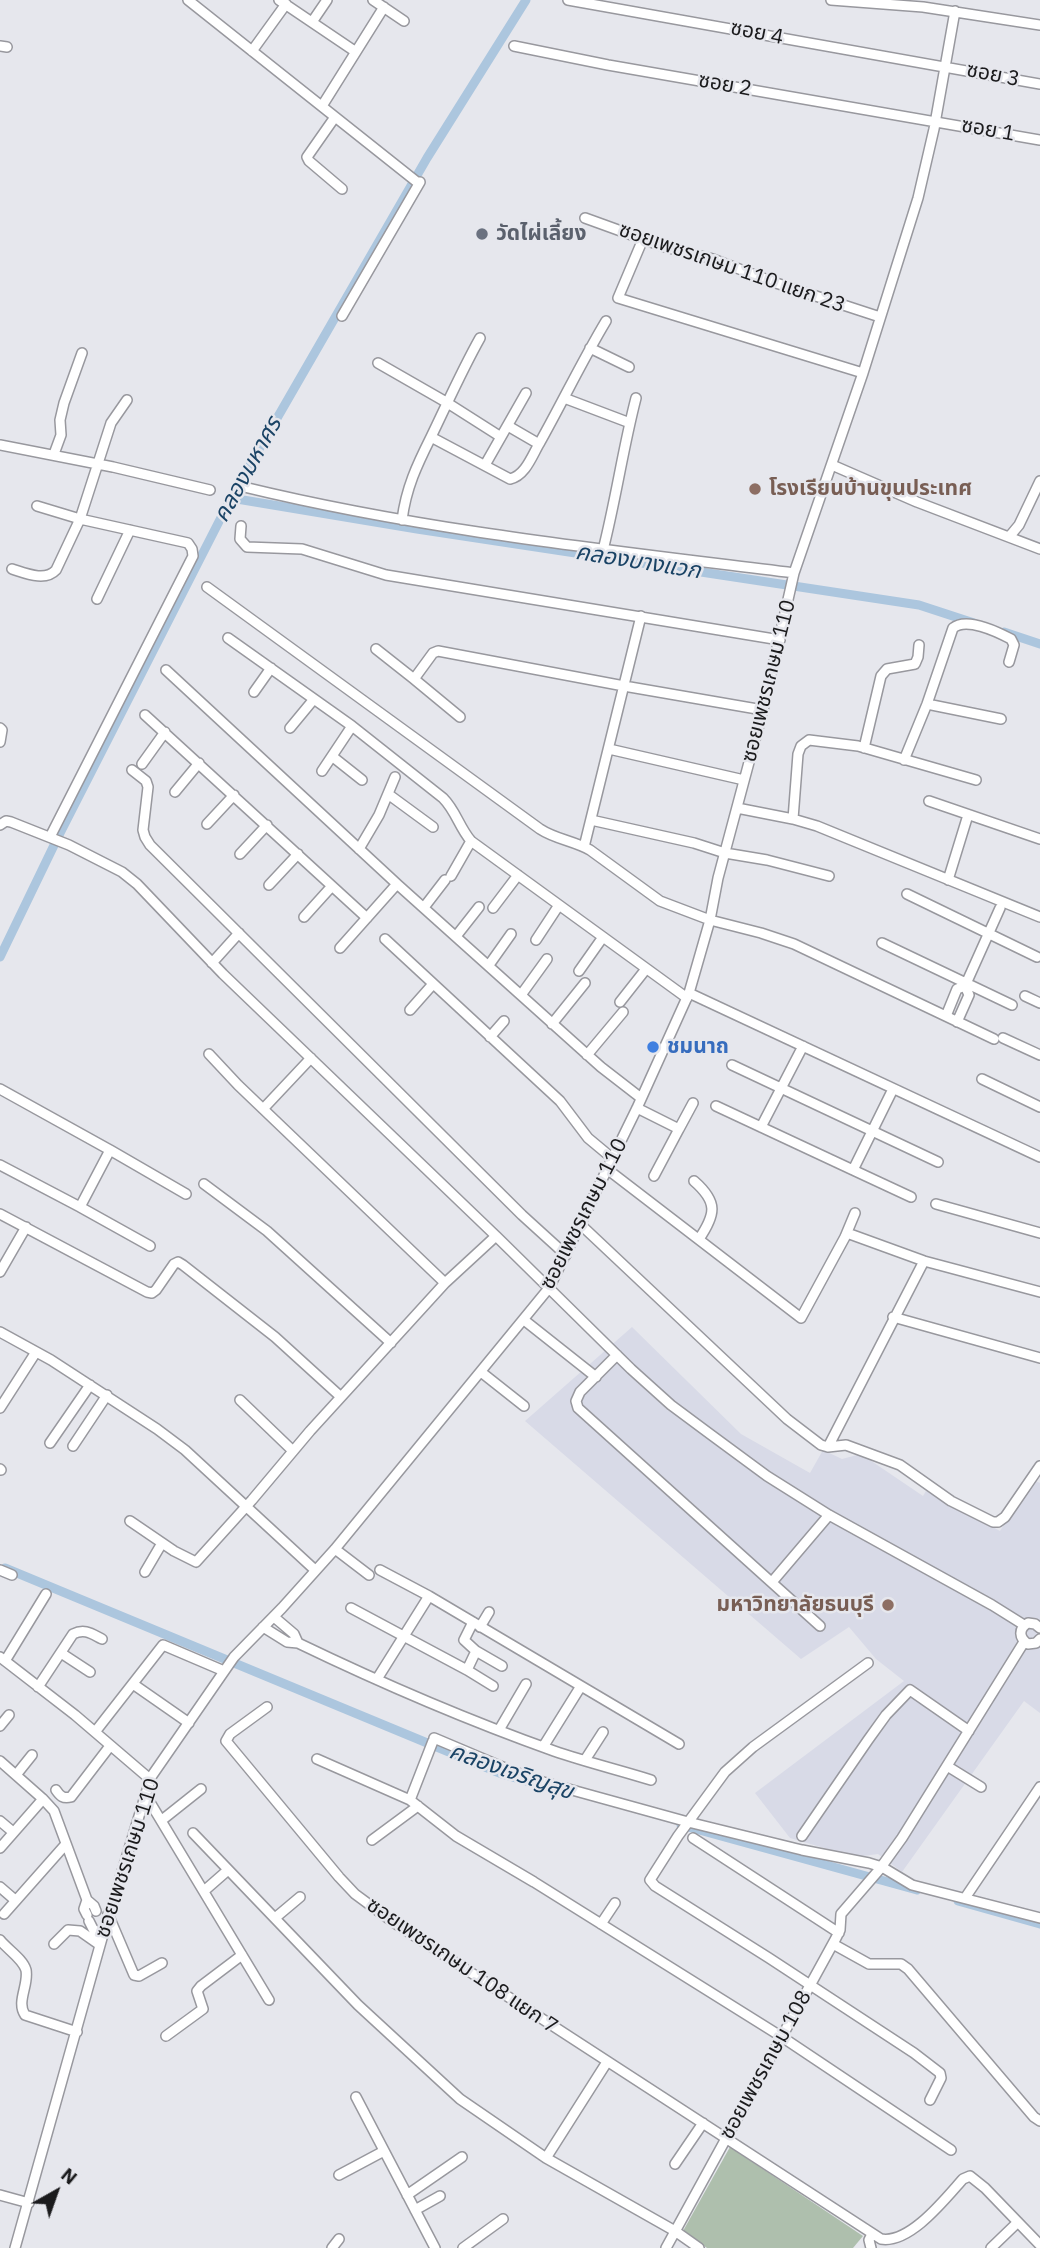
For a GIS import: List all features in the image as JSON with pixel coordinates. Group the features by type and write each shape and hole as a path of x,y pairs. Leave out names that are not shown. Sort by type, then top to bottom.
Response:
{"street":[{"path":"188,0 420,182 342,316"},
{"path":"312,22 327,0"},
{"path":"373,0 404,21"},
{"name":"ซอย 4","path":"568,0 616,4 945,65"},
{"path":"831,0 955,11 1040,25"},
{"path":"252,51 283,2 356,52"},
{"path":"322,106 384,7"},
{"name":"ซอยเพชรเกษม 110","path":"15,2248 102,1937 96,1916 151,1780 234,1657 335,1549 549,1288 688,996 763,710 794,576 899,262 929,152 955,11"},
{"name":"ซอย 2","path":"514,46 621,68 936,121"},
{"name":"ซอย 3","path":"945,65 1040,83"},
{"path":"335,117 307,157 342,189"},
{"name":"ซอย 1","path":"936,121 1040,140"},
{"name":"ซอยเพชรเกษม 110 แยก 23","path":"585,218 665,247 713,258 776,283 880,317"},
{"path":"643,239 618,298 863,373"},
{"path":"431,437 505,478 516,478 539,444 607,321"},
{"path":"402,520 405,495 446,402 480,338"},
{"path":"590,348 629,367"},
{"path":"54,454 61,435 62,411 82,353"},
{"path":"377,363 501,437"},
{"path":"485,465 526,393"},
{"path":"564,398 630,423"},
{"path":"603,550 636,398"},
{"path":"12,569 46,577 56,570 80,519 111,423 127,400"},
{"path":"508,426 539,444"},
{"path":"0,445 54,454 96,466 210,490"},
{"path":"832,466 1040,549"},
{"path":"1009,537 1019,526 1040,481"},
{"path":"244,487 320,506 402,520 794,576"},
{"path":"37,506 80,519 188,543 192,549 192,556 53,838"},
{"path":"241,526 240,540 247,547 302,549 386,575 780,640"},
{"path":"97,599 130,530"},
{"path":"207,587 540,829 549,835 584,847 660,901 710,920 794,944 957,1022 1040,1055"},
{"path":"584,847 641,617"},
{"path":"904,760 956,625 961,622 971,624 1011,639 1014,645 1009,662"},
{"path":"228,638 352,726 443,798 453,808 459,825 471,841 646,969 688,996 803,1046 1040,1157"},
{"path":"864,748 881,676 887,669 915,664 919,645"},
{"path":"376,649 460,717"},
{"path":"414,679 433,653 438,651 763,710"},
{"path":"254,692 271,668"},
{"path":"166,670 552,1024 641,1098"},
{"path":"290,728 314,699"},
{"path":"927,704 1001,719"},
{"path":"145,715 367,918"},
{"path":"322,771 352,726"},
{"path":"0,728 0,742"},
{"path":"142,764 165,732"},
{"path":"793,819 798,754 803,743 814,739 864,748 976,780"},
{"path":"608,749 744,780"},
{"path":"333,757 362,780"},
{"path":"175,792 199,763"},
{"path":"132,770 146,781 148,787 143,830 150,845 565,1255"},
{"path":"359,849 379,816 395,777"},
{"path":"207,824 234,794"},
{"path":"388,794 433,827"},
{"path":"929,801 1040,839"},
{"path":"737,808 793,819 851,839 1040,917"},
{"path":"948,880 968,814"},
{"path":"591,820 829,876"},
{"path":"0,825 6,821 11,822 53,838 130,877 212,963 671,1405 767,1476 829,1515 1024,1625"},
{"path":"240,854 267,825"},
{"path":"425,906 448,878 471,841"},
{"path":"269,885 298,854"},
{"path":"493,908 518,875"},
{"path":"340,948 397,884"},
{"path":"304,917 332,886"},
{"path":"907,894 1037,957"},
{"path":"536,940 559,905"},
{"path":"457,935 479,907"},
{"path":"957,1022 969,995 966,985 1000,908"},
{"path":"212,963 239,933"},
{"path":"489,965 512,934"},
{"path":"579,971 603,937"},
{"path":"385,939 560,1101 588,1139 612,1158"},
{"path":"882,943 1012,1005"},
{"path":"521,995 547,959"},
{"path":"620,1002 646,969"},
{"path":"552,1024 585,983"},
{"path":"410,1010 433,984"},
{"path":"946,1016 957,989 966,985"},
{"path":"1025,996 1040,1003"},
{"path":"587,1055 623,1012"},
{"path":"490,1037 504,1021"},
{"path":"761,1127 803,1046"},
{"path":"209,1054 445,1283"},
{"path":"263,1109 311,1058"},
{"path":"732,1065 938,1162"},
{"path":"982,1079 1040,1107"},
{"path":"0,1089 186,1194"},
{"path":"853,1170 894,1089"},
{"path":"654,1175 693,1103"},
{"path":"716,1106 911,1197"},
{"path":"637,1108 679,1129"},
{"path":"80,1207 110,1150"},
{"path":"0,1165 150,1246"},
{"path":"607,1170 801,1318 855,1213"},
{"path":"694,1181 703,1189 713,1209 711,1219 699,1240"},
{"path":"204,1184 267,1231 391,1343"},
{"path":"936,1204 1040,1233"},
{"path":"0,1214 147,1292 156,1290 178,1262 275,1337 341,1397"},
{"path":"580,1224 786,1419 813,1440 828,1447 846,1446 900,1465 951,1501 993,1522 1005,1517 1036,1479 1040,1466"},
{"path":"0,1272 26,1227"},
{"path":"847,1233 924,1261 1040,1293"},
{"path":"130,1521 196,1562 445,1283 496,1236"},
{"path":"828,1447 924,1261"},
{"path":"893,1317 1040,1357"},
{"path":"524,1320 596,1377"},
{"path":"0,1332 107,1395 185,1450 315,1570"},
{"path":"0,1408 36,1352"},
{"path":"617,1355 580,1392 576,1401 578,1408 820,1626"},
{"path":"481,1371 523,1406"},
{"path":"50,1443 90,1385"},
{"path":"73,1446 107,1395"},
{"path":"240,1401 293,1451"},
{"path":"772,1582 829,1515"},
{"path":"145,1572 162,1543"},
{"path":"335,1549 369,1575"},
{"path":"0,1570 12,1575"},
{"path":"380,1570 679,1744"},
{"path":"46,1594 2,1659 151,1780"},
{"path":"377,1679 429,1597"},
{"path":"351,1608 493,1686"},
{"path":"489,1612 464,1640 476,1651 502,1666"},
{"path":"274,1617 294,1634 298,1643"},
{"path":"1040,1628 1031,1623 1024,1625 1020,1633 1024,1642 1032,1644 1040,1639"},
{"path":"263,1627 287,1642 298,1643 499,1730 543,1747 651,1780"},
{"path":"38,1687 73,1634 87,1631 102,1639"},
{"name":"ซอยเพชรเกษม 108","path":"666,2248 839,1933 841,1914 880,1868 1024,1642"},
{"path":"95,1732 163,1644 225,1669"},
{"path":"467,1670 476,1651"},
{"path":"61,1653 90,1672"},
{"path":"868,1662 753,1747 725,1772 651,1875 651,1883 914,2053 940,2073 941,2078 930,2100"},
{"path":"132,1684 189,1723"},
{"path":"499,1730 526,1684"},
{"path":"543,1747 581,1686"},
{"path":"802,1836 886,1715 910,1690 969,1731"},
{"name":"ซอยเพชรเกษม 108 แยก 7","path":"267,1707 230,1734 226,1741 355,1894 438,1953 607,2062"},
{"path":"0,1726 9,1715"},
{"path":"585,1760 603,1732"},
{"path":"372,1840 414,1803 433,1739 543,1782 687,1823 880,1868 912,1885 1040,1918"},
{"path":"56,1790 65,1799 71,1797 110,1745"},
{"path":"16,1775 32,1755"},
{"path":"317,1759 414,1803 456,1836 782,2037 951,2150"},
{"path":"0,1761 54,1811 86,1900 94,1906 96,1916 134,1975 139,1976 162,1963"},
{"path":"947,1766 981,1787"},
{"path":"965,1898 1040,1787"},
{"path":"162,1820 201,1788"},
{"path":"145,1794 269,2000"},
{"path":"0,1848 43,1798"},
{"path":"0,1821 13,1832"},
{"path":"193,1833 358,2005 460,2099 546,2158 675,2231 699,2248"},
{"path":"693,1838 839,1933"},
{"path":"4,1914 66,1844"},
{"path":"204,1891 228,1870"},
{"path":"0,1887 15,1900"},
{"path":"275,1918 300,1897"},
{"path":"601,1924 615,1903"},
{"path":"96,1916 93,1929 102,1937"},
{"path":"54,1944 68,1930 102,1937"},
{"path":"0,1940 26,1970 22,2003 25,2015 76,2032"},
{"path":"833,1944 869,1964 901,1964 908,1969 1040,2122"},
{"path":"166,2036 200,2012 203,2005 197,1991 242,1955"},
{"path":"546,2158 607,2062 872,2234 887,2240 906,2233 919,2225 963,2179 970,2176 1040,2245"},
{"path":"356,2097 433,2247"},
{"path":"675,2164 703,2123"},
{"path":"339,2175 384,2151"},
{"path":"407,2195 462,2157"},
{"path":"0,2195 29,2203"},
{"path":"415,2210 440,2196"},
{"path":"463,2248 503,2219"},
{"path":"991,2248 1018,2222"},
{"path":"871,2248 869,2241 872,2234"},
{"path":"332,2248 339,2239"}],"shaded area":[{"name":"มหาวิทยาลัยธนบุรี","path":"632,1327 741,1434 810,1473 823,1450 842,1459 861,1454 923,1496 926,1491 1000,1531 1033,1480 1040,1483 1040,1713 1024,1701 902,1872 878,1854 855,1857 790,1838 755,1793 904,1681 876,1659 849,1627 801,1659 525,1421"}],"green space":[{"path":"730,2147 863,2236 853,2248 707,2248 683,2231"}],"waterway":[{"name":"คลองมหาศร","path":"0,957 58,837 231,498 427,158 526,0"},
{"name":"คลองบางแวก","path":"231,498 919,605 974,623"},
{"name":"คลองบางแวก","path":"1004,632 1040,644"},
{"name":"คลองเจริญสุข","path":"5,1568 502,1774 540,1785"},
{"name":"คลองเจริญสุข","path":"681,1825 917,1890"},
{"name":"คลองเจริญสุข","path":"958,1901 1040,1924"}],"place":[{"name":"วัดไผ่เลี้ยง","path":"482,234"},
{"name":"โรงเรียนบ้านขุนประเทศ","path":"755,489"},
{"name":"ชมนาถ","path":"653,1047"},
{"name":"มหาวิทยาลัยธนบุรี","path":"888,1605"}]}
